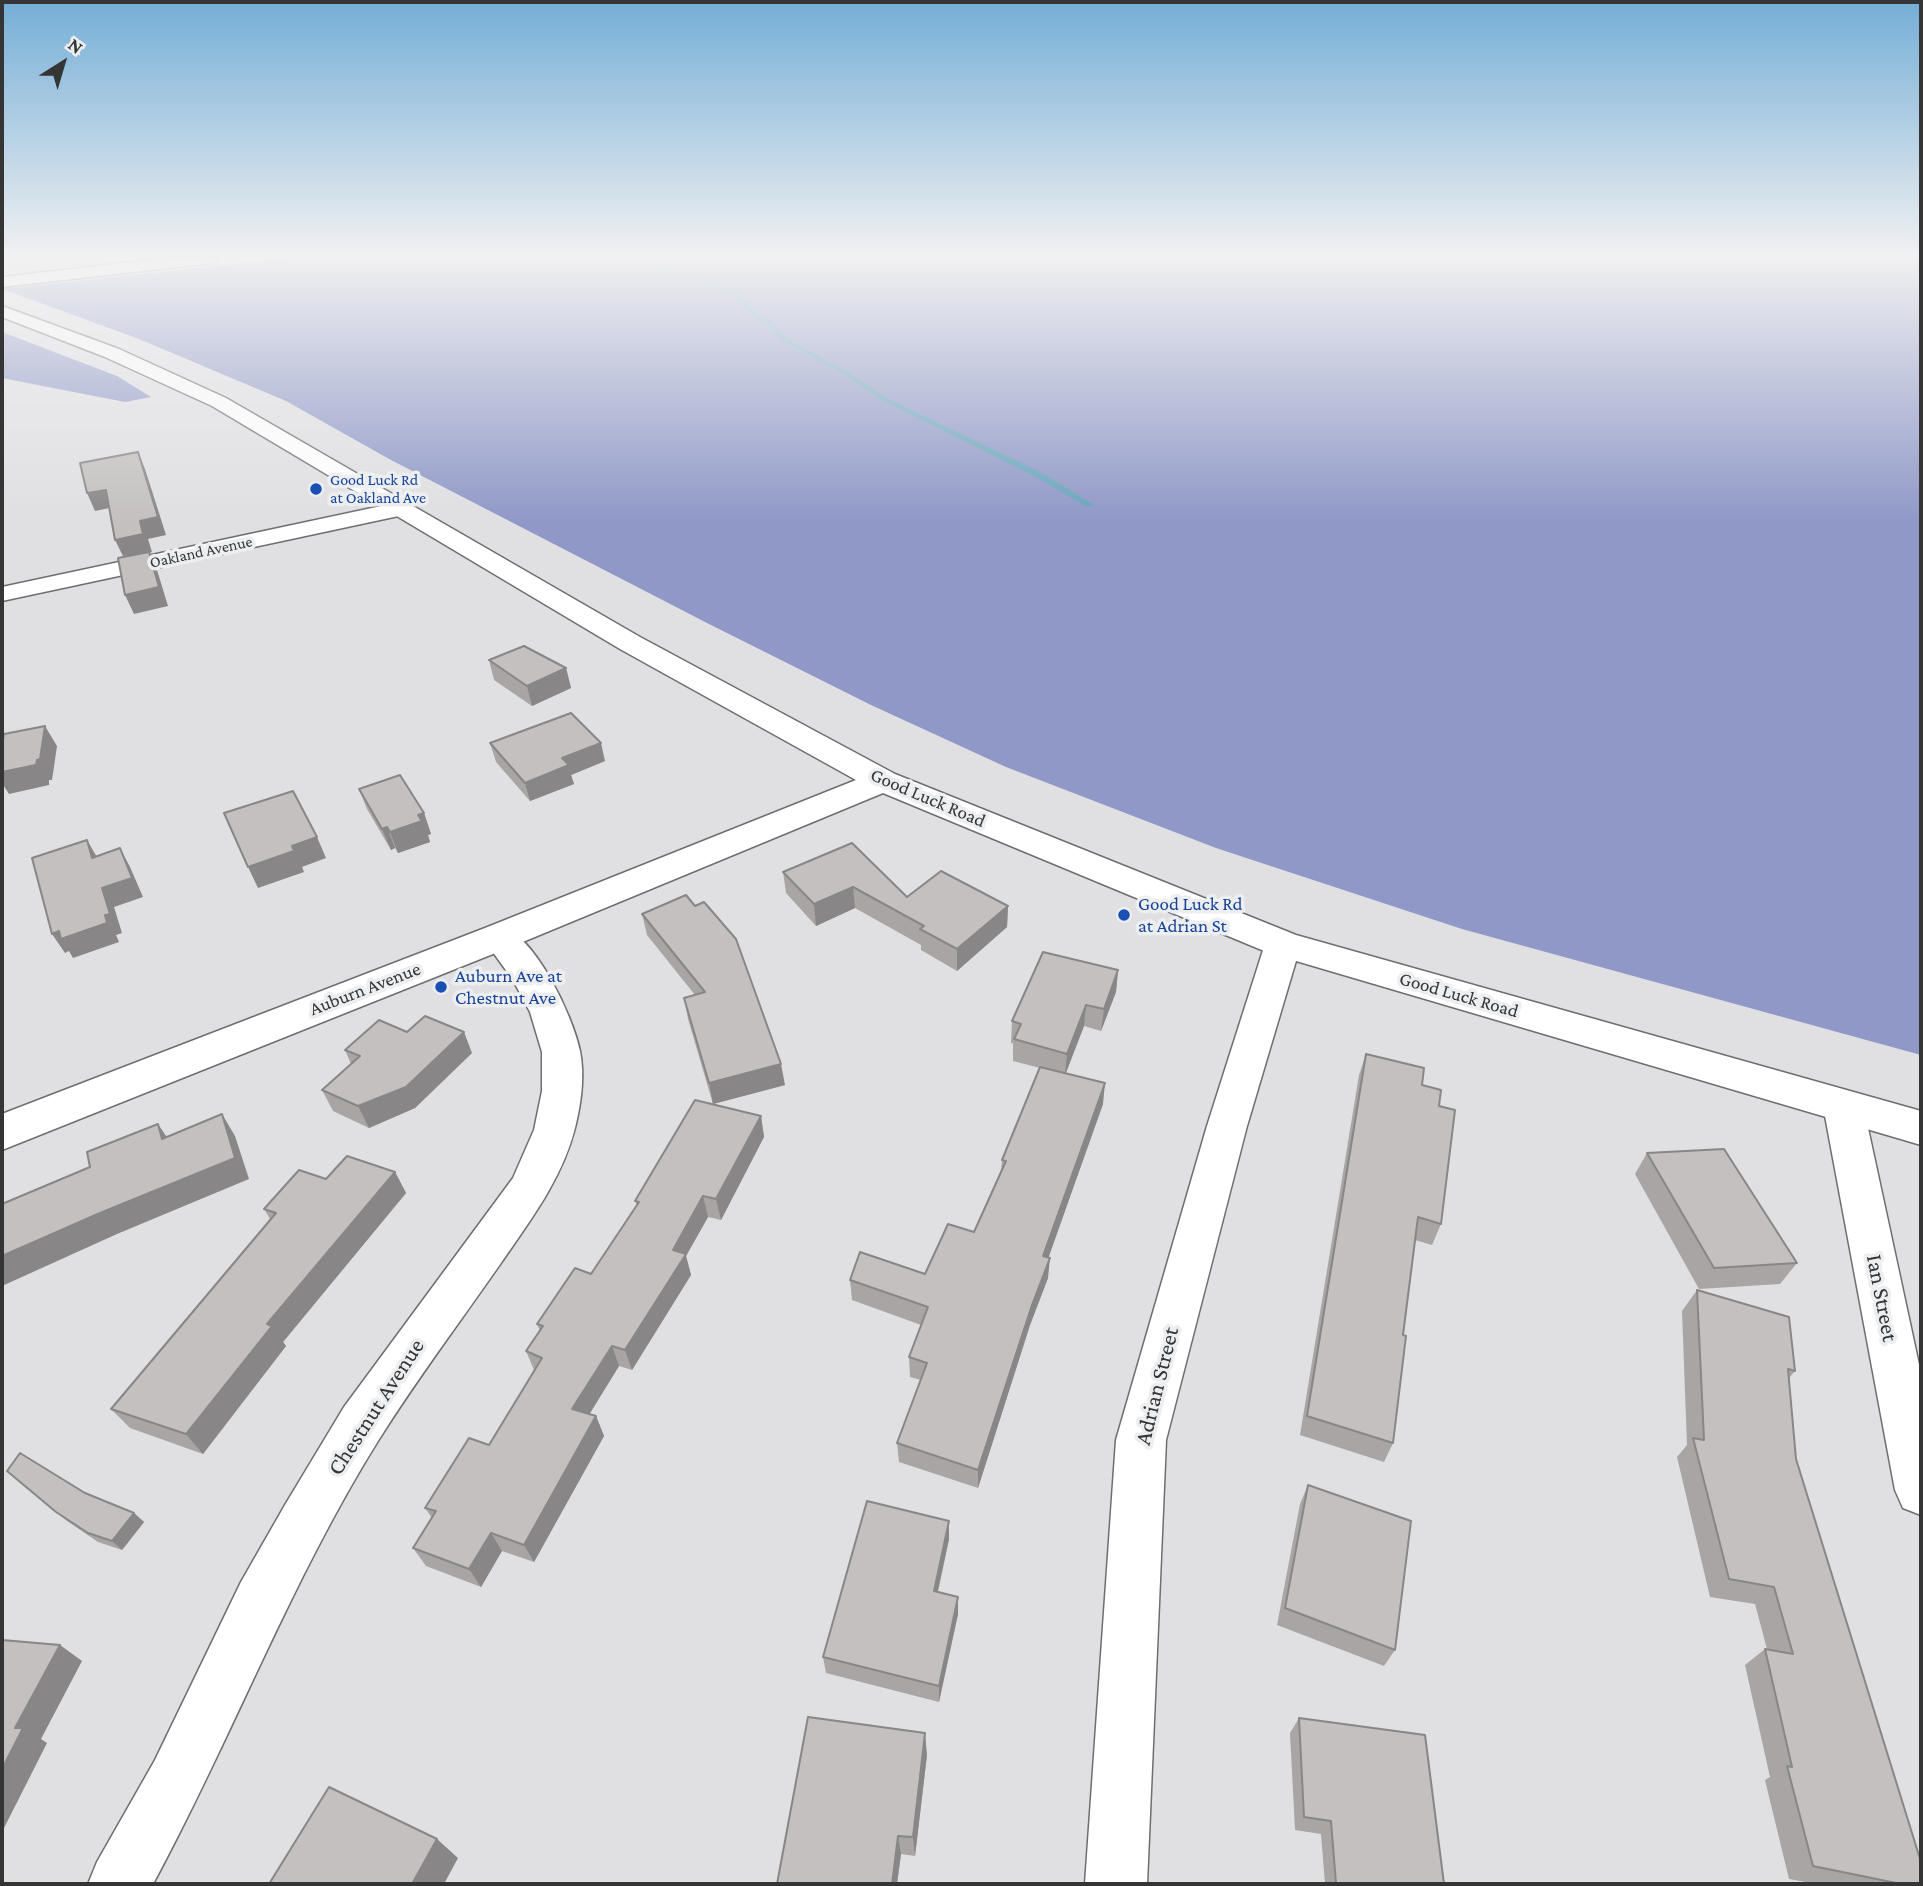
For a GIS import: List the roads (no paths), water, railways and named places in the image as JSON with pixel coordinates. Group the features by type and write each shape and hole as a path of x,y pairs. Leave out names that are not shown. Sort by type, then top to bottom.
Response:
{"main road":[{"name":"Good Luck Road","path":"97,346 163,373 219,402 630,642 883,781 1283,944 1921,1128"},
{"name":"Auburn Avenue","path":"2,1132 499,937 883,781"}],"street":[{"name":"Oakland Avenue","path":"2,594 400,509"},
{"name":"Chestnut Avenue","path":"119,1884 176,1781 260,1601 303,1523 361,1424 530,1187 554,1130 562,1091 561,1052 549,1012 528,973 499,937"},
{"name":"Adrian Street","path":"1116,1884 1141,1440 1227,1126 1283,944"},
{"name":"Ian Street","path":"1843,1105 1921,1490"}],"waterway":[{"path":"797,346 842,371 884,399 1039,475 1090,505"}],"place":[{"name":"Good Luck Rd at Oakland Ave","path":"316,489"},
{"name":"Good Luck Rd at Adrian St","path":"1124,915"},
{"name":"Auburn Ave at Chestnut Ave","path":"441,987"}]}
